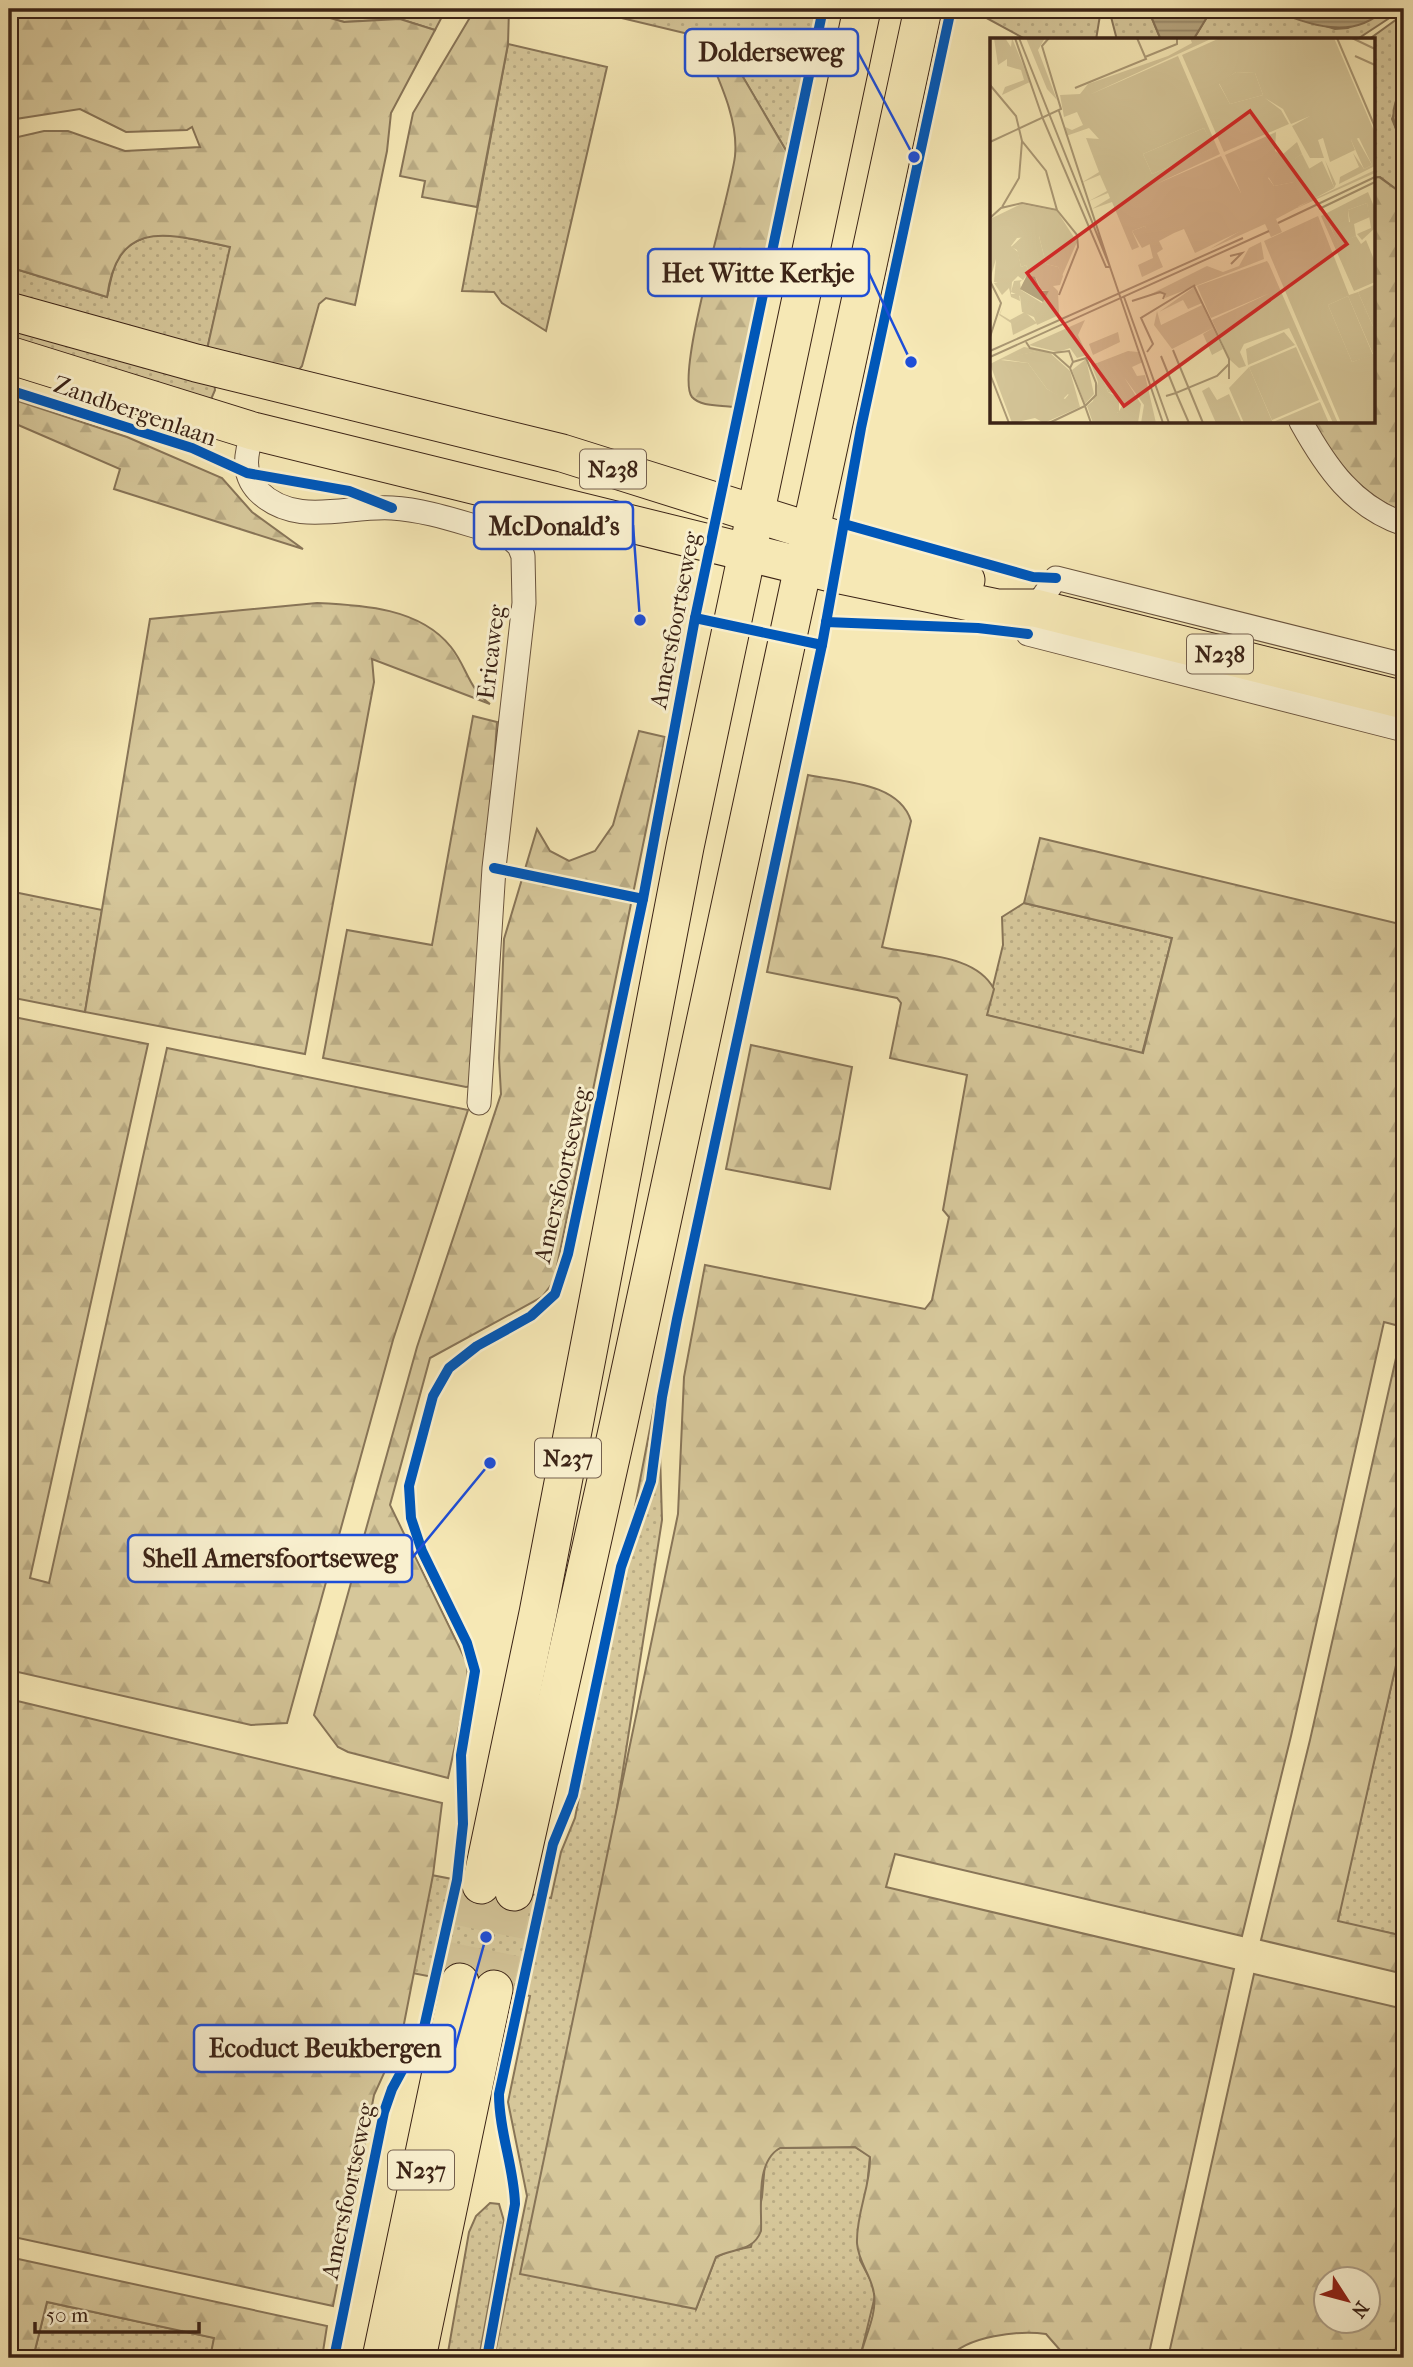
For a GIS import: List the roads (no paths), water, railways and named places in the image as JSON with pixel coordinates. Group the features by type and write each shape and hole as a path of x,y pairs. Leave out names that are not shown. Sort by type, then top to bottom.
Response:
{"main road":[{"name":"N237","path":"862,9 685,847 538,1613 498,1889 627,1382 923,9"},
{"name":"N238","path":"9,311 268,381 562,453 754,513 805,548 998,608 1035,608 1404,700"},
{"name":"Zandbergenlaan","path":"9,355 253,431 746,551"},
{"path":"253,431 268,381"},
{"name":"N238","path":"746,551 805,548"},
{"name":"N237","path":"381,2358 477,1986 417,2358"}],"street":[{"path":"1302,424 1339,481 1363,505 1404,524"},
{"name":"Ericaweg","path":"253,431 247,451 247,473 269,502 285,509 315,513 392,508 507,535 519,546 523,556 524,603 494,868 479,1103"},
{"path":"1404,665 1056,578 1035,608 1028,634 1404,730"}],"tunnel":[{"path":"460,1982 481,1885"},
{"path":"494,1989 514,1892"}],"place":[{"name":"Dolderseweg","path":"914,157"},
{"name":"Het Witte Kerkje","path":"911,362"},
{"name":"McDonald's","path":"640,620"},
{"name":"Shell Amersfoortseweg","path":"490,1463"},
{"name":"Ecoduct Beukbergen","path":"486,1937"}]}
